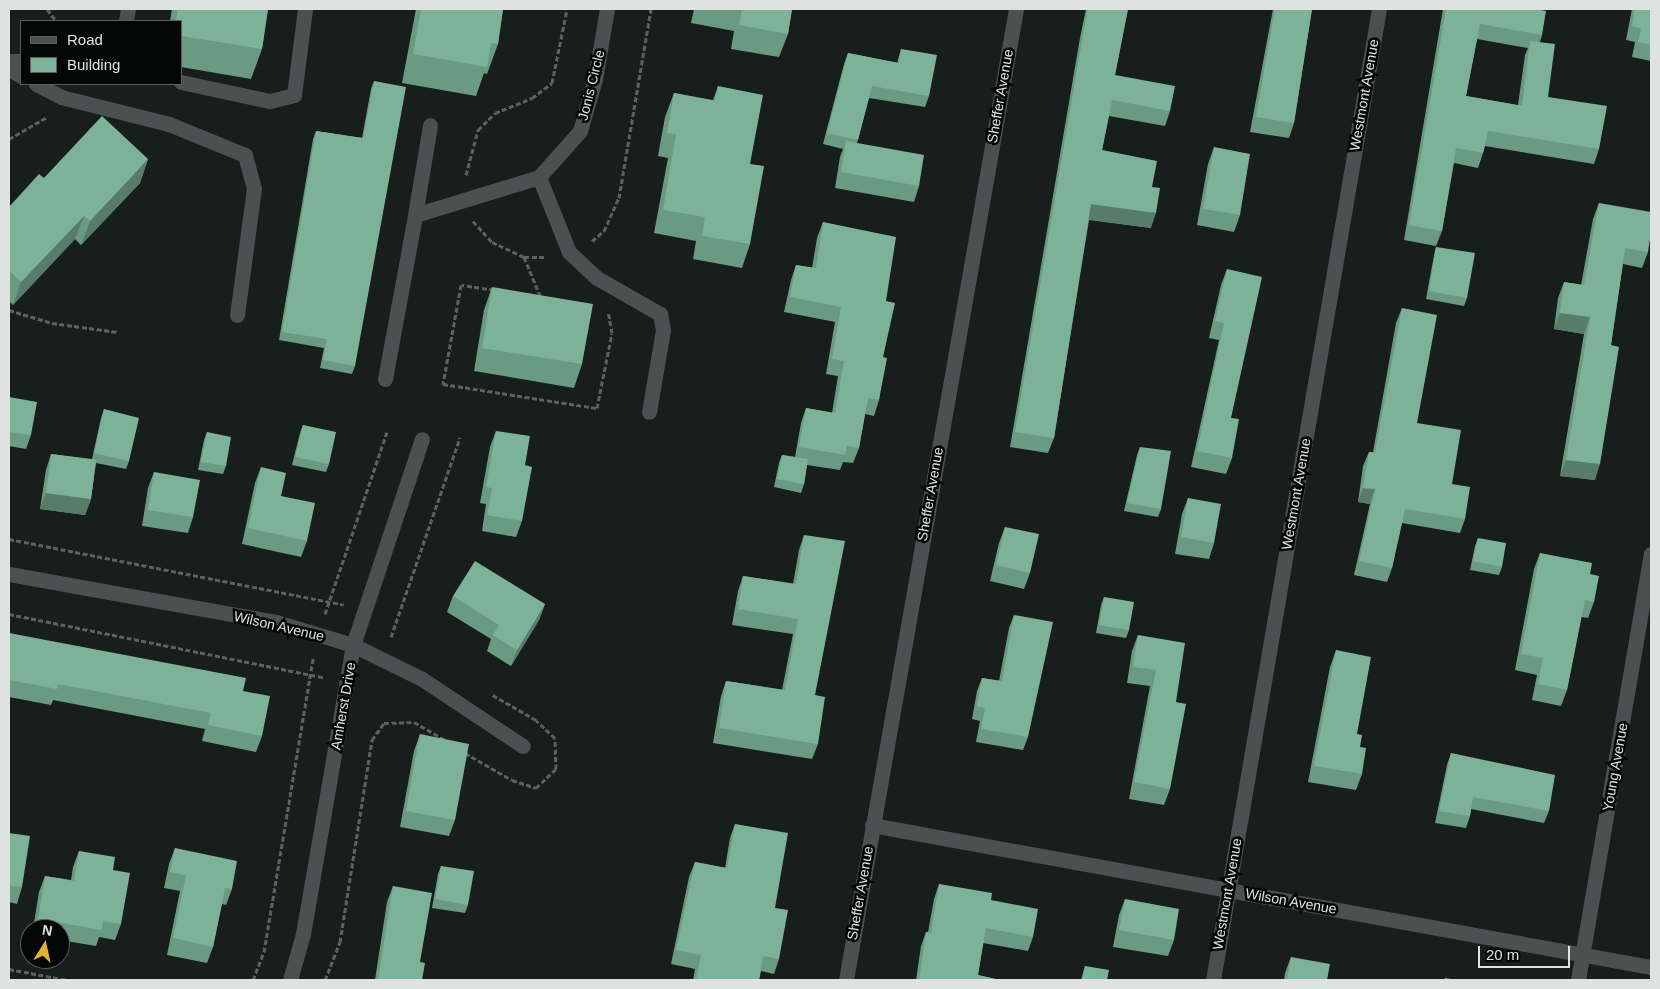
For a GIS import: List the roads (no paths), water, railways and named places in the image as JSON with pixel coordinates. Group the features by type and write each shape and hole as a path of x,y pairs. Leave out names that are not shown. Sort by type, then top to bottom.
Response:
{"street":[{"path":"182,82 270,101 294,96 305,9"},
{"name":"Jonis Circle","path":"539,177 580,131 595,79 607,9"},
{"name":"Sheffer Avenue","path":"846,980 1016,9"},
{"name":"Westmont Avenue","path":"1212,980 1379,9"},
{"path":"9,69 20,75"},
{"path":"38,85 61,97 168,124 245,156 254,188 237,315"},
{"path":"385,379 430,125"},
{"path":"415,215 539,177 569,252 597,278 660,314 663,330 649,412"},
{"name":"Amherst Drive","path":"290,980 303,934 353,645 422,439"},
{"name":"Young Avenue","path":"1578,980 1651,554"},
{"name":"Wilson Avenue","path":"9,574 317,634 353,645 422,679 523,746"},
{"name":"Wilson Avenue","path":"872,826 1651,967"}]}
